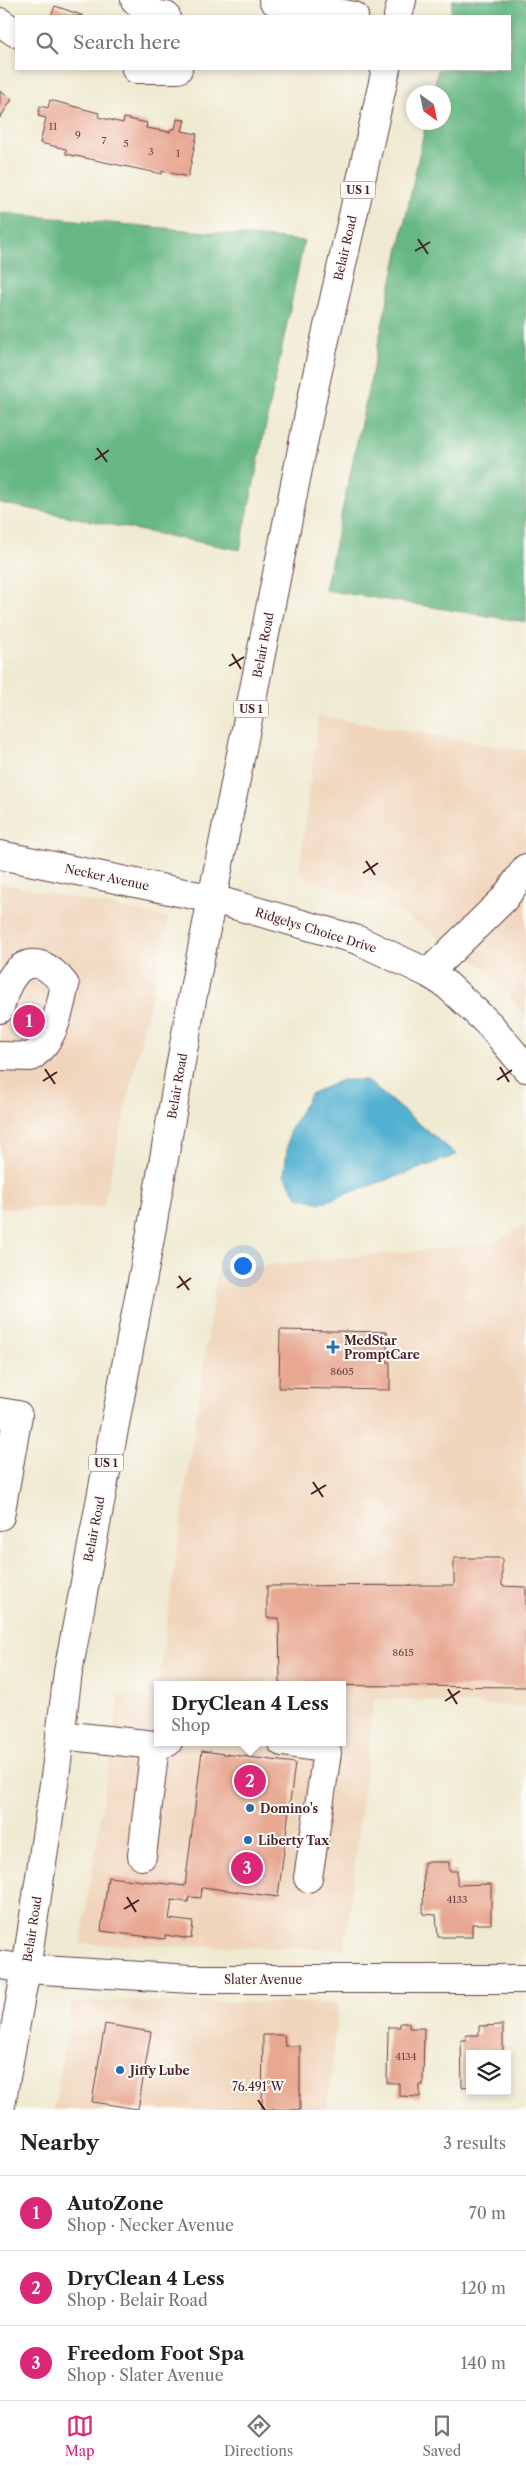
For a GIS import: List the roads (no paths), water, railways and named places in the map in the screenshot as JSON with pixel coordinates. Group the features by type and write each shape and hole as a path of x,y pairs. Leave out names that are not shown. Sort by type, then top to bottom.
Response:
{"main road":[{"path":"135,0 154,14 160,15"},
{"path":"272,0 349,15"},
{"path":"398,15 402,0"},
{"path":"0,22 15,32"},
{"name":"Belair Road","path":"0,2110 13,1967 60,1735 68,1672 87,1561 147,1255 192,994 213,899 314,384 386,70"},
{"name":"Necker Avenue","path":"0,855 213,899"},
{"path":"428,972 504,899 526,868"},
{"name":"Ridgelys Choice Drive","path":"213,899 358,940 428,972 467,1002 490,1025 526,1068"},
{"path":"0,1009 3,993 13,973 27,963 43,964 56,973 65,985 57,1021 44,1047 32,1057 0,1056"},
{"path":"0,1412 18,1415 0,1516"},
{"path":"60,1735 154,1743"},
{"path":"142,1856 162,1746"},
{"path":"308,1878 327,1753 322,1748 309,1746"},
{"name":"Slater Avenue","path":"13,1967 191,1979 526,1980"}],"water":[{"path":"342,1080 366,1080 457,1155 321,1203 298,1197 284,1175 289,1133 310,1094"}],"place":[{"name":"AutoZone","path":"29,1021"},
{"name":"MedStar PromptCare","path":"333,1347"},
{"name":"DryClean 4 Less","path":"250,1781"},
{"name":"Domino's","path":"250,1808"},
{"name":"Liberty Tax","path":"248,1840"},
{"name":"Freedom Foot Spa","path":"247,1868"},
{"name":"Jiffy Lube","path":"120,2070"}]}
